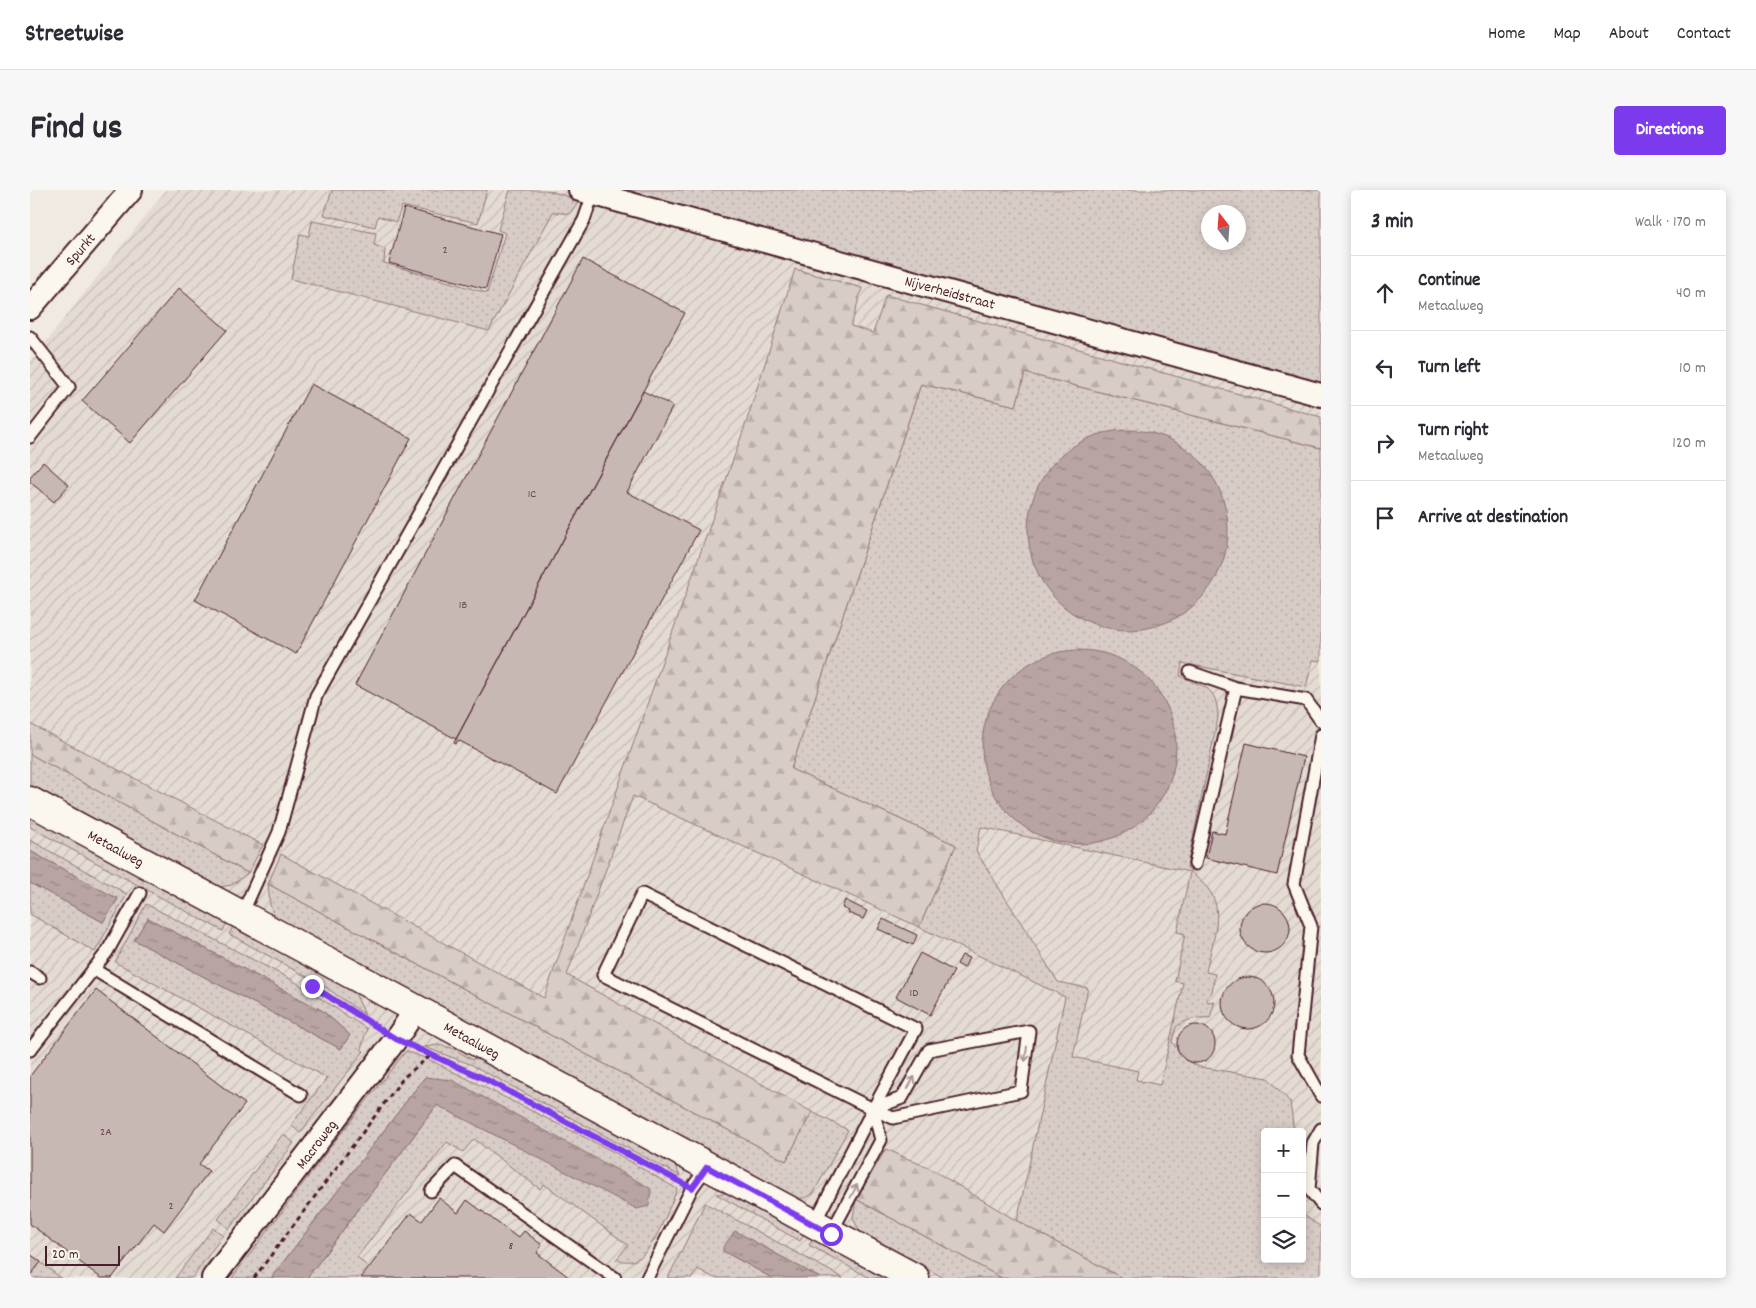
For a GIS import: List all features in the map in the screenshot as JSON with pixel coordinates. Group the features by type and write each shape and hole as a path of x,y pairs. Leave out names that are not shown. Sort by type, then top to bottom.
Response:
{"street":[{"name":"Spurkt","path":"30,308 131,190"},
{"name":"Nijverheidstraat","path":"586,192 1321,395"},
{"name":"Metaalweg","path":"30,801 914,1278"},
{"name":"Macroweg","path":"213,1278 396,1039 416,1009"}],"lane":[{"path":"241,916 279,832 316,696 584,220 586,192"},
{"path":"30,337 69,387 30,437"},
{"path":"1190,672 1236,688 1306,700 1321,721"},
{"path":"1195,864 1236,688"},
{"path":"1321,735 1294,884 1311,926 1298,1055 1321,1096"},
{"path":"30,1050 107,952 140,892"},
{"path":"823,1229 873,1109 916,1029 642,894 603,974 873,1109 893,1118 1021,1091 1029,1031 929,1050 902,1098 873,1109"},
{"path":"94,969 301,1095"},
{"path":"823,1229 881,1140 873,1109"},
{"path":"1321,1129 1313,1143 1309,1189 1321,1204"},
{"path":"431,1191 455,1166 615,1278"},
{"path":"647,1278 692,1188 707,1167"}],"path":[{"name":"Metaalweg","path":"304,981 396,1039 492,1082"},
{"path":"254,1278 404,1077 431,1056"}],"shaded area":[{"path":"166,190 584,190 1321,395 1321,1278 30,1278 30,362"}],"green space":[{"path":"332,190 487,190 478,223 402,206 396,222 378,216 375,227 324,215"},
{"path":"510,190 546,190 580,200 569,214 553,212 489,331 291,279 300,234 309,236 312,221 376,233 374,245 385,249 384,263 487,293 505,233 498,230"},
{"path":"611,190 1321,190 1321,384"},
{"path":"795,269 862,288 851,326 873,333 886,295 1321,417 1321,448 1025,373 1016,406 921,384 791,769 956,845 919,927 633,796 567,975 812,1112 786,1161 268,884 281,854 544,998 747,420"},
{"path":"1025,373 1321,448 1321,661 1313,660 1306,687 1182,663 1180,676 1208,689 1215,700 1218,718 1187,867 1208,889 1216,905 1216,924 1206,972 1215,974 1212,992 1206,999 1208,1002 1215,1001 1210,1018 1192,1019 1180,1024 1176,1027 1172,1042 1185,1060 1200,1067 1268,1078 1290,1102 1293,1128 1261,1128 1261,1263 1306,1263 1306,1217 1321,1227 1321,1278 1122,1278 1017,1221 1065,997 919,927 956,845 791,769 921,384 1016,406","holes":["981,827 1190,872 1177,932 1185,934 1175,981 1183,983 1160,1085 1136,1080 1138,1071 1073,1057 1088,988 1058,982 976,851"]},
{"path":"30,724 263,845 248,873 30,754"},
{"path":"30,754 248,873 232,885 214,888 30,785"},
{"path":"30,813 228,920 223,931 30,827"},
{"path":"30,840 127,894 95,952 30,914 30,883 103,922 118,899 30,851"},
{"path":"268,884 786,1161 812,1112 848,1130 813,1194 805,1198 796,1198 278,924 270,905"},
{"path":"146,904 294,981 367,1029 361,1049 364,1051 300,1133 291,1125 327,1078 115,962","holes":["148,918 323,1011 350,1035 341,1049 134,940"]},
{"path":"235,923 353,988 365,1015 327,988 229,934"},
{"path":"438,1045 452,1048 473,1060 477,1054 658,1151 676,1167 680,1176 470,1064 424,1047"},
{"path":"406,1051 430,1060 614,1152 677,1189 650,1246 639,1258 633,1261 616,1260 628,1245 544,1184 540,1189 474,1139 463,1152 447,1142 357,1257 367,1266 359,1278 307,1278 437,1105 637,1208 425,1077 271,1278 232,1278 338,1137"},
{"path":"283,1134 294,1143 229,1229 218,1219"},
{"path":"886,1149 931,1169 1017,1221 1122,1278 1002,1278 856,1199"},
{"path":"729,1193 806,1232 800,1241 716,1194"},
{"path":"856,1199 1002,1278 944,1278 860,1232 853,1218"},
{"path":"705,1203 843,1278 820,1278 735,1231 723,1251 772,1278 714,1278 698,1269 692,1278 668,1278"},
{"path":"213,1228 223,1235 192,1278 175,1278"},
{"path":"814,1236 894,1278 870,1278 809,1245"},
{"path":"30,1254 61,1278 30,1278"}],"water":[{"path":"1118,430 1138,430 1157,434 1175,442 1199,459 1211,474 1224,501 1228,530 1224,559 1211,586 1199,601 1184,613 1157,626 1138,630 1118,630 1099,626 1081,618 1057,601 1045,586 1032,559 1028,540 1028,520 1032,501 1040,483 1057,459 1072,447 1099,434"},
{"path":"1069,650 1089,650 1125,661 1148,678 1160,693 1169,710 1176,737 1176,757 1169,784 1160,801 1148,816 1133,828 1116,837 1089,844 1069,844 1033,833 1017,822 1004,809 993,793 986,775 982,757 982,737 993,701 1004,685 1017,672 1033,661 1051,654"},
{"path":"30,851 118,899 103,922 30,883"},
{"path":"148,918 323,1011 350,1035 341,1049 134,940"},
{"path":"425,1077 452,1080 643,1184 651,1189 649,1206 637,1209 437,1105 307,1278 271,1278"},
{"path":"735,1231 820,1278 772,1278 723,1251 723,1247"}],"building":[{"path":"404,208 501,234 486,289 389,263"},
{"path":"583,259 685,313 456,739 355,685"},
{"path":"179,288 227,330 130,443 82,401"},
{"path":"311,384 411,438 296,654 195,600"},
{"path":"643,391 673,406 627,492 699,530 557,794 458,740 456,744 454,743"},
{"path":"43,462 69,485 54,502 30,482 30,477"},
{"path":"1246,743 1304,757 1277,875 1206,858 1212,831 1225,834"},
{"path":"845,900 867,911 863,919 848,913 849,911 842,908"},
{"path":"1260,903 1270,903 1283,910 1290,923 1290,933 1283,946 1270,953 1260,953 1251,949 1244,942 1240,933 1240,923 1244,914 1251,907"},
{"path":"883,919 917,935 913,945 878,929"},
{"path":"920,953 954,971 930,1015 896,997"},
{"path":"962,955 969,958 964,968 957,964"},
{"path":"1243,977 1253,977 1267,984 1274,998 1274,1008 1267,1022 1253,1029 1243,1029 1233,1025 1226,1018 1222,1008 1222,998 1226,988 1233,981"},
{"path":"96,990 245,1104 199,1164 209,1171 164,1231 154,1223 112,1278 101,1278 30,1224 30,1076"},
{"path":"1196,1025 1210,1030 1215,1044 1210,1058 1196,1063 1182,1058 1177,1044 1182,1030"},
{"path":"439,1198 458,1213 467,1200 518,1238 524,1231 542,1245 537,1253 570,1278 361,1278 411,1213 422,1221"},
{"path":"30,1254 41,1262 30,1276"}],"route":[{"path":"312,986 356,1016 396,1039 483,1078 692,1188 707,1167 831,1234"}]}
